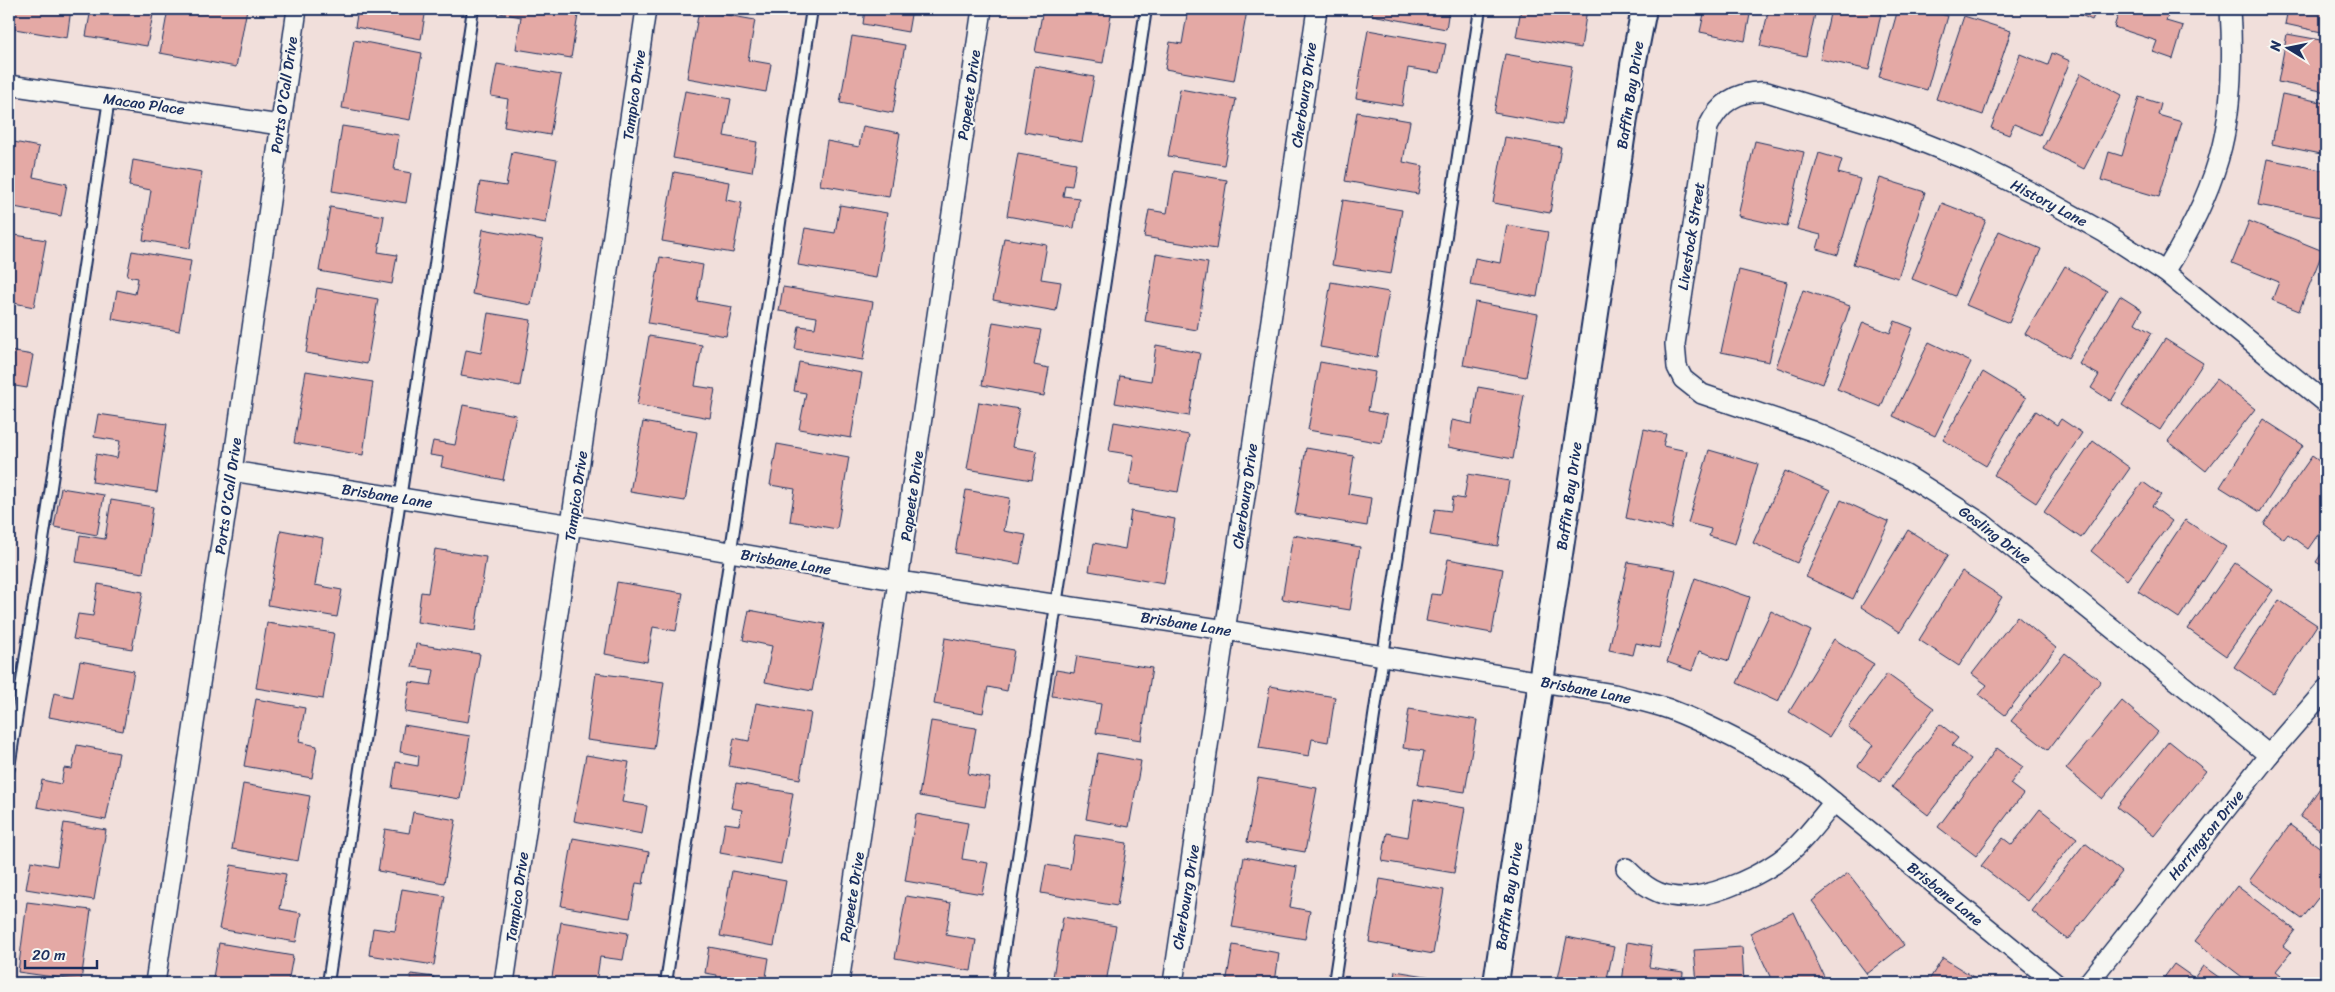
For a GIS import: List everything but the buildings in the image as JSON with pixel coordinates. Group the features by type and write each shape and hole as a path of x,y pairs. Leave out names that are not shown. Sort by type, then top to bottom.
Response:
{"street":[{"name":"Ports O'Call Drive","path":"155,983 232,471 297,9"},
{"name":"Tampico Drive","path":"504,983 646,9"},
{"name":"Papeete Drive","path":"839,983 900,581 982,9"},
{"name":"Cherbourg Drive","path":"1173,983 1317,9"},
{"name":"Baffin Bay Drive","path":"1496,983 1632,75 1644,9"},
{"path":"2165,272 2200,211 2222,152 2232,83 2230,9"},
{"name":"Macao Place","path":"9,84 280,124"},
{"name":"History Lane","path":"1729,99 1753,91 1767,92 1889,129 1967,160 2039,196 2105,233 2165,272 2326,403"},
{"name":"Livestock Street","path":"1683,379 1677,367 1675,344 1708,127 1717,111 1729,99"},
{"name":"Gosling Drive","path":"1683,379 1692,388 1712,398 1812,431 1862,453 1906,475 1946,499 2015,549 2269,755"},
{"name":"Brisbane Lane","path":"232,471 572,525 900,581 1226,630 1542,682 1614,694 1667,708 1702,722 1764,752 1806,779 2055,983"},
{"name":"Harrington Drive","path":"2088,983 2269,755 2326,689"},
{"path":"1626,868 1643,885 1670,896 1692,896 1736,884 1779,861 1811,830 1834,802"}],"lane":[{"path":"328,983 473,9"},
{"path":"666,983 812,9"},
{"path":"999,983 1146,9"},
{"path":"1334,983 1480,9"},
{"path":"9,768 109,99"}]}
